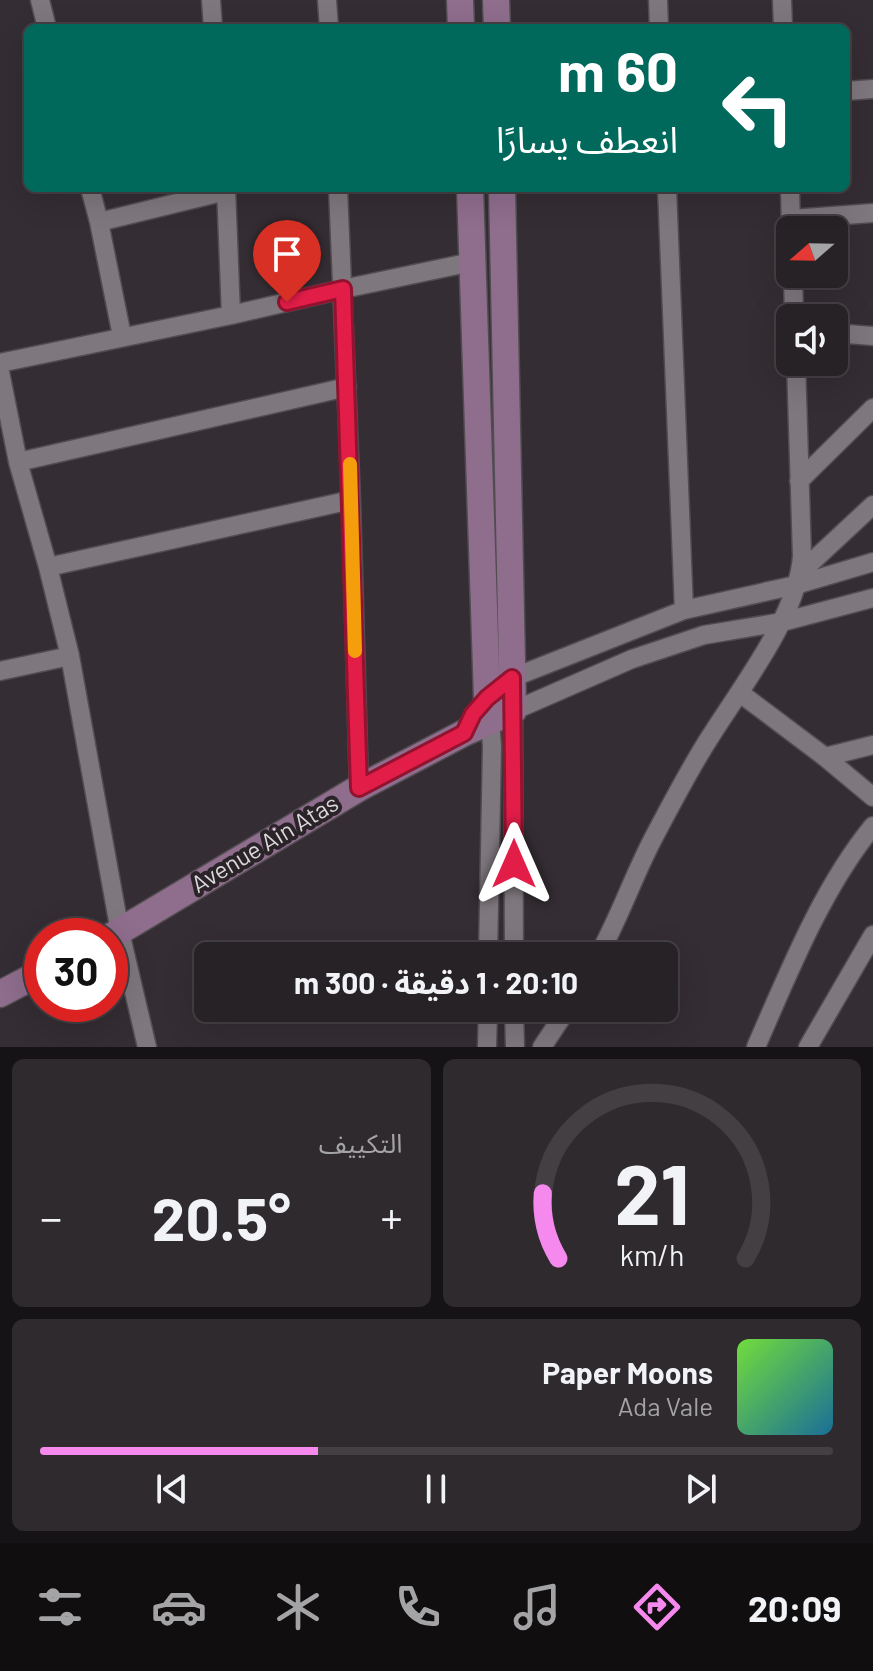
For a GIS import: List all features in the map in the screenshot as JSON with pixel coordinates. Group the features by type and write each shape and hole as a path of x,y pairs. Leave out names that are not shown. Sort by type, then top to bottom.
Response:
{"street":[{"path":"40,0 46,24"},
{"path":"211,0 213,24"},
{"path":"327,0 329,24"},
{"path":"460,0 461,24"},
{"path":"496,0 497,24"},
{"path":"658,0 659,24"},
{"path":"782,0 783,24"},
{"path":"850,91 873,89"},
{"path":"91,192 122,336"},
{"path":"99,222 218,192"},
{"path":"226,192 231,315"},
{"path":"338,192 359,788"},
{"path":"470,192 497,710 513,942"},
{"path":"488,942 492,746 497,710 512,678 502,192"},
{"path":"667,192 684,610"},
{"path":"790,192 791,216"},
{"path":"848,217 873,213"},
{"path":"0,363 472,262"},
{"path":"848,334 873,336"},
{"path":"0,372 18,462 70,656 112,918"},
{"path":"606,942 653,837 711,735 782,622 798,579 796,376"},
{"path":"18,462 347,387"},
{"path":"799,481 873,408"},
{"path":"48,567 351,500"},
{"path":"798,579 873,505"},
{"path":"512,678 684,610 873,562"},
{"path":"497,710 704,635 782,622 873,598"},
{"path":"0,671 70,656"},
{"path":"740,693 873,797"},
{"name":"Avenue Ain Atas","path":"128,927 312,815 464,733 497,710"},
{"path":"825,757 873,745"},
{"path":"756,1047 836,879 873,826"},
{"path":"808,1047 873,935"},
{"path":"128,980 147,1047"},
{"path":"0,994 24,981"},
{"path":"487,1047 488,1022"},
{"path":"514,1022 515,1047"},
{"path":"542,1047 559,1022"}],"slow traffic":[{"path":"350,464 355,651"}],"route":[{"path":"287,302 343,289 359,788 464,733 473,714 512,678 514,864"}]}
